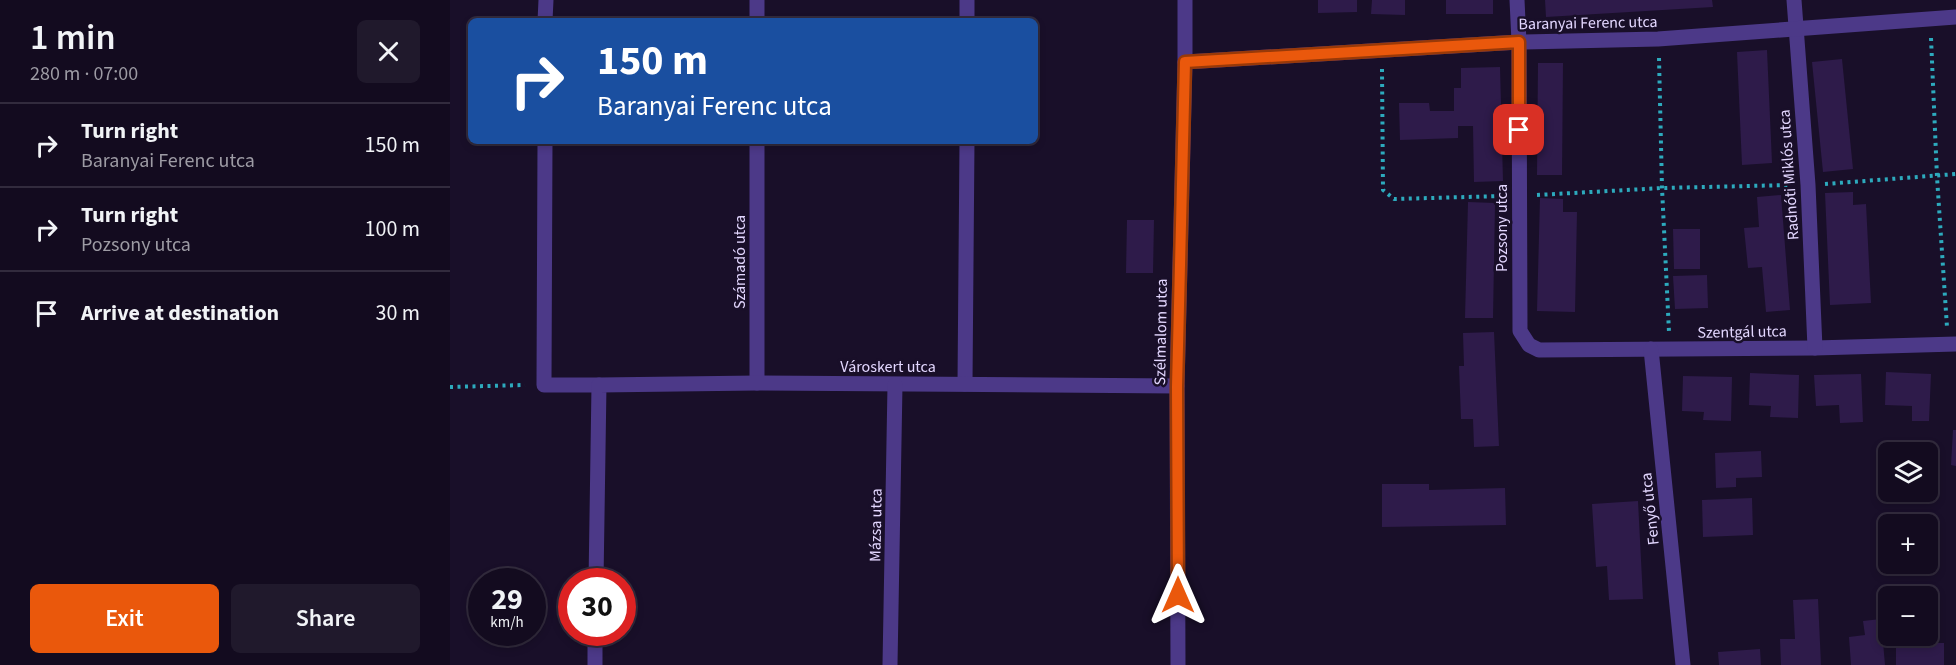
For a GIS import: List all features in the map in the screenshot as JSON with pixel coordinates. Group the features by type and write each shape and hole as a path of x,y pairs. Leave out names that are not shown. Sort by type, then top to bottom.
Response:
{"street":[{"path":"546,0 546,18"},
{"path":"757,0 757,18"},
{"path":"967,0 967,18"},
{"name":"Szélmalom utca","path":"1178,665 1177,387 1185,0"},
{"name":"Pozsony utca","path":"1516,0 1519,42 1520,331 1529,345"},
{"name":"Radnóti Miklós utca","path":"1794,0 1808,185 1815,348"},
{"name":"Baranyai Ferenc utca","path":"1185,62 1519,42 1659,39 1956,17"},
{"path":"544,385 545,144"},
{"name":"Számadó utca","path":"757,144 757,383"},
{"path":"965,384 966,144"},
{"name":"Szentgál utca","path":"1529,345 1539,350 1670,350 1952,345"},
{"name":"Fenyő utca","path":"1651,349 1683,665"},
{"name":"Városkert utca","path":"544,385 757,383 1177,387"},
{"path":"596,568 598,385"},
{"name":"Mázsa utca","path":"890,665 896,385"},
{"path":"595,665 596,646"}],"path":[{"path":"1931,19 1937,177 1952,345"},
{"path":"1659,39 1662,189 1670,350"},
{"path":"1382,49 1383,190 1395,199 1808,185 1956,174"},
{"path":"450,387 544,385"}],"building":[{"path":"1318,0 1357,0 1357,12 1318,13"},
{"path":"1372,0 1405,0 1405,15 1371,14"},
{"path":"1446,0 1493,0 1493,14 1446,14"},
{"path":"1545,0 1712,0 1713,7 1546,17"},
{"path":"1767,50 1772,163 1742,165 1737,52"},
{"path":"1842,59 1853,169 1823,172 1812,62"},
{"path":"1538,63 1563,63 1562,175 1537,175"},
{"path":"1500,67 1503,181 1474,182 1473,126 1458,126 1458,138 1400,140 1399,103 1429,103 1430,111 1454,111 1454,88 1461,88 1461,68"},
{"path":"1853,192 1853,205 1866,204 1871,303 1830,305 1825,193"},
{"path":"1781,195 1790,310 1766,312 1762,267 1748,268 1744,228 1759,227 1757,197"},
{"path":"1540,198 1563,199 1563,212 1577,212 1575,312 1537,311"},
{"path":"1468,202 1495,203 1493,318 1465,318"},
{"path":"1127,220 1154,220 1153,273 1126,273"},
{"path":"1673,229 1700,229 1700,269 1674,269"},
{"path":"1707,275 1708,308 1675,309 1673,276"},
{"path":"1494,332 1499,446 1474,447 1473,419 1461,419 1459,366 1464,366 1463,333"},
{"path":"1886,372 1931,374 1929,421 1912,421 1912,406 1885,405"},
{"path":"1750,373 1799,375 1798,418 1770,417 1771,406 1749,405"},
{"path":"1861,374 1863,422 1840,423 1839,405 1816,406 1814,375"},
{"path":"1683,376 1732,377 1731,421 1703,420 1704,412 1682,411"},
{"path":"1953,430 1956,430 1956,466 1951,465"},
{"path":"1761,451 1762,477 1736,478 1736,487 1716,488 1715,453"},
{"path":"1382,484 1429,484 1429,490 1505,488 1506,525 1382,527"},
{"path":"1752,498 1753,535 1703,537 1702,500"},
{"path":"1638,501 1643,599 1609,600 1607,566 1596,567 1592,504"},
{"path":"1818,599 1821,665 1781,665 1780,639 1795,639 1793,600"},
{"path":"1878,619 1878,646 1883,646 1885,665 1851,665 1849,637 1865,635 1863,621"},
{"path":"1938,643 1944,643 1944,665 1896,665 1896,646 1938,646"},
{"path":"1760,649 1761,665 1719,665 1718,652"}],"route":[{"path":"1178,595 1177,387 1185,62 1519,42 1519,130"}]}
